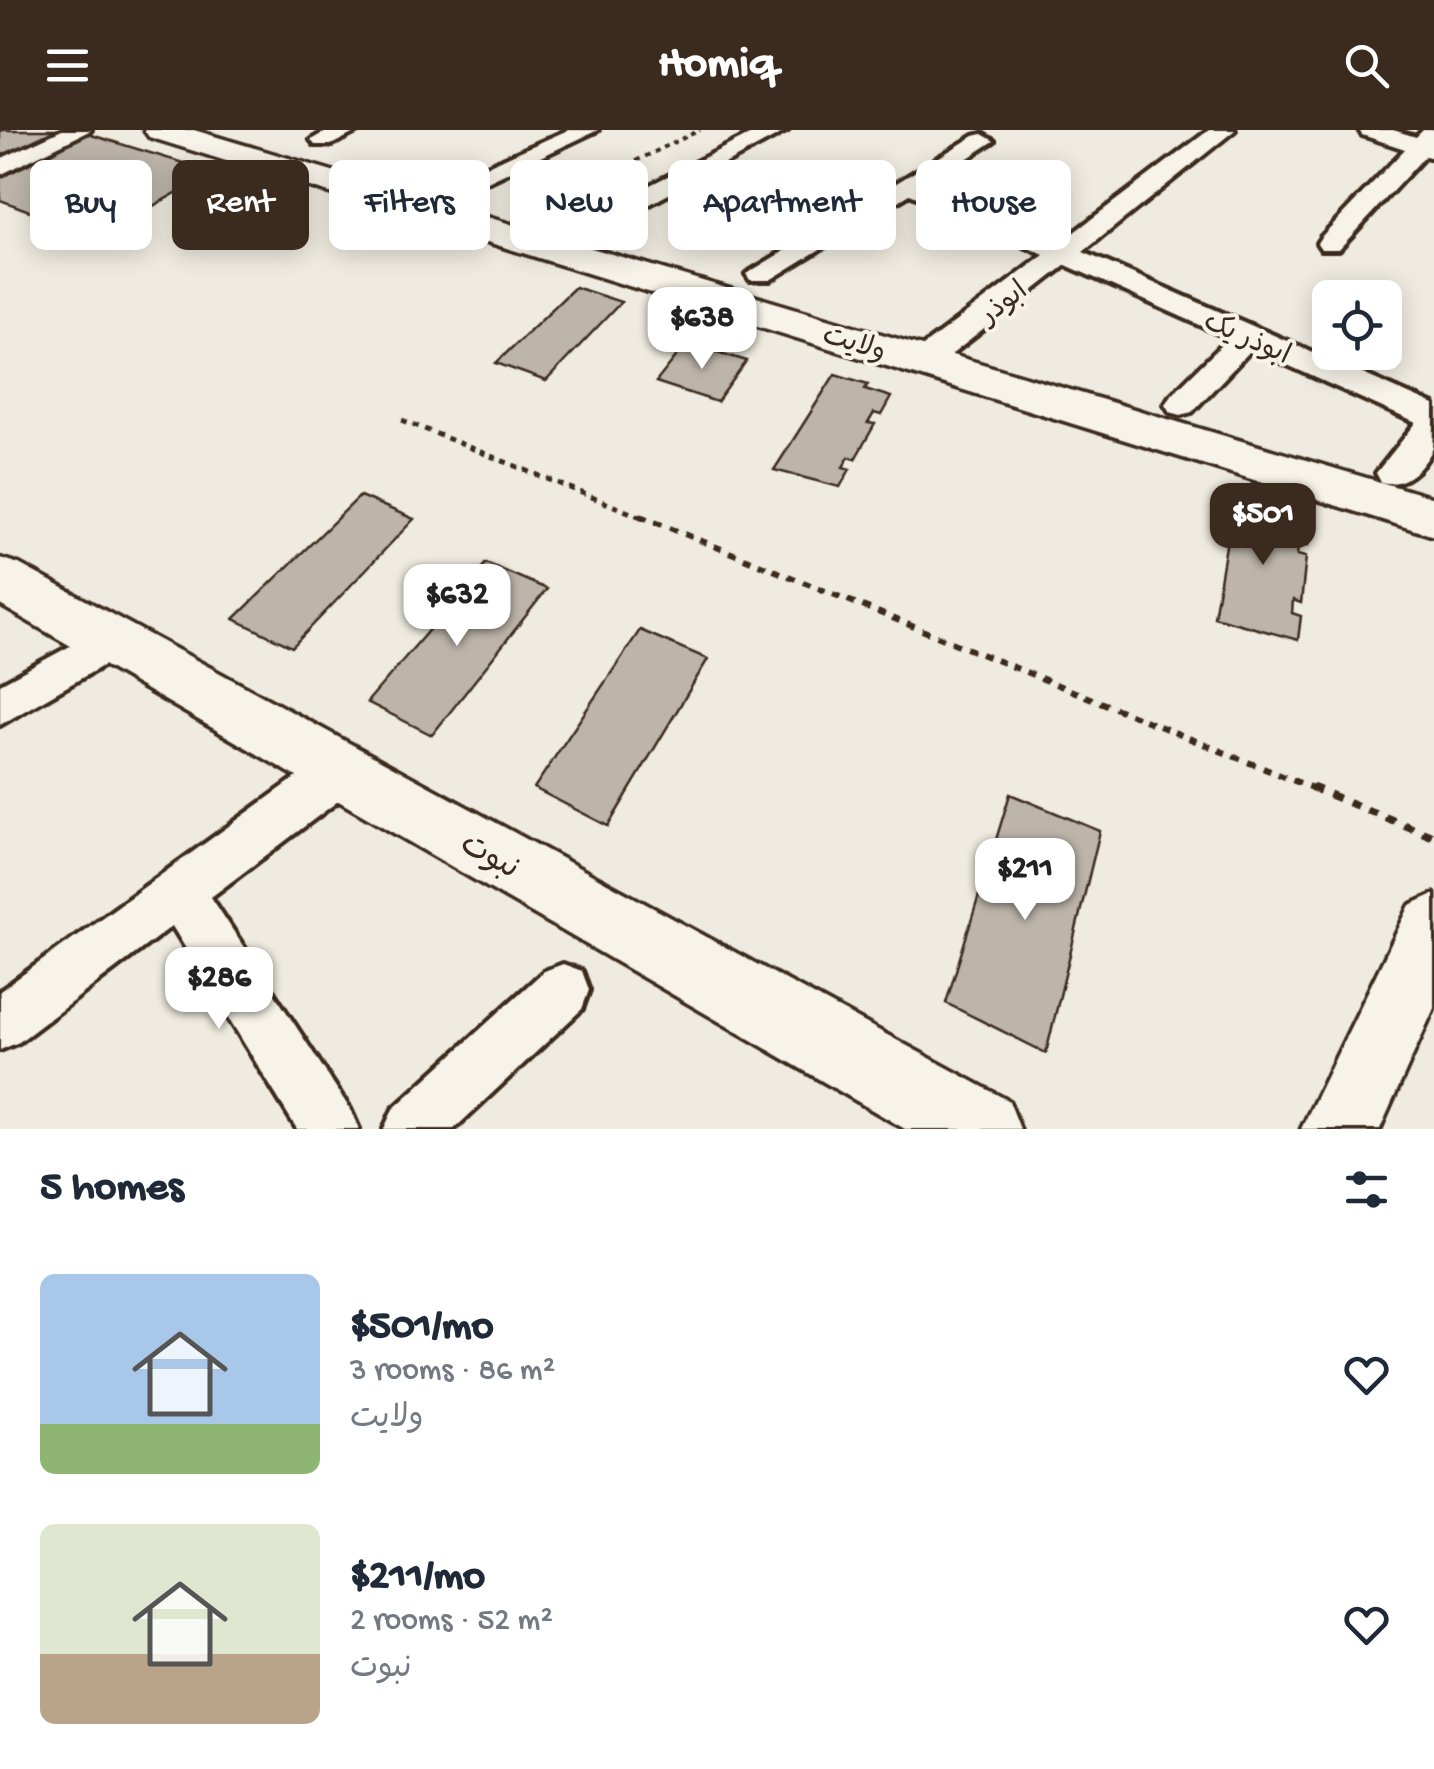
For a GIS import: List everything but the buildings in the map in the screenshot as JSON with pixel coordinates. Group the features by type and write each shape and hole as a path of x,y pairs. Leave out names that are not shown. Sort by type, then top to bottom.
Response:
{"street":[{"path":"0,168 80,130"},
{"name":"ولایت","path":"160,130 329,181"},
{"path":"323,140 348,130"},
{"path":"490,173 586,130"},
{"path":"648,196 776,130"},
{"name":"ابوذر","path":"922,362 1224,130"},
{"path":"1370,130 1429,143"},
{"path":"760,274 982,141"},
{"path":"1330,243 1429,143"},
{"name":"ابوذر یک","path":"910,184 1434,421"},
{"name":"ولایت","path":"491,230 510,236"},
{"name":"ولایت","path":"554,250 1434,517"},
{"path":"1181,404 1248,336"},
{"path":"1393,473 1434,421"},
{"name":"نبوت","path":"0,579 981,1129"},
{"path":"0,706 110,641"},
{"path":"0,1023 342,771"},
{"path":"178,890 330,1129"},
{"path":"1340,1129 1434,929"},
{"path":"413,1129 563,990"}],"path":[{"path":"491,230 700,130"},
{"path":"402,420 1434,837"}]}
